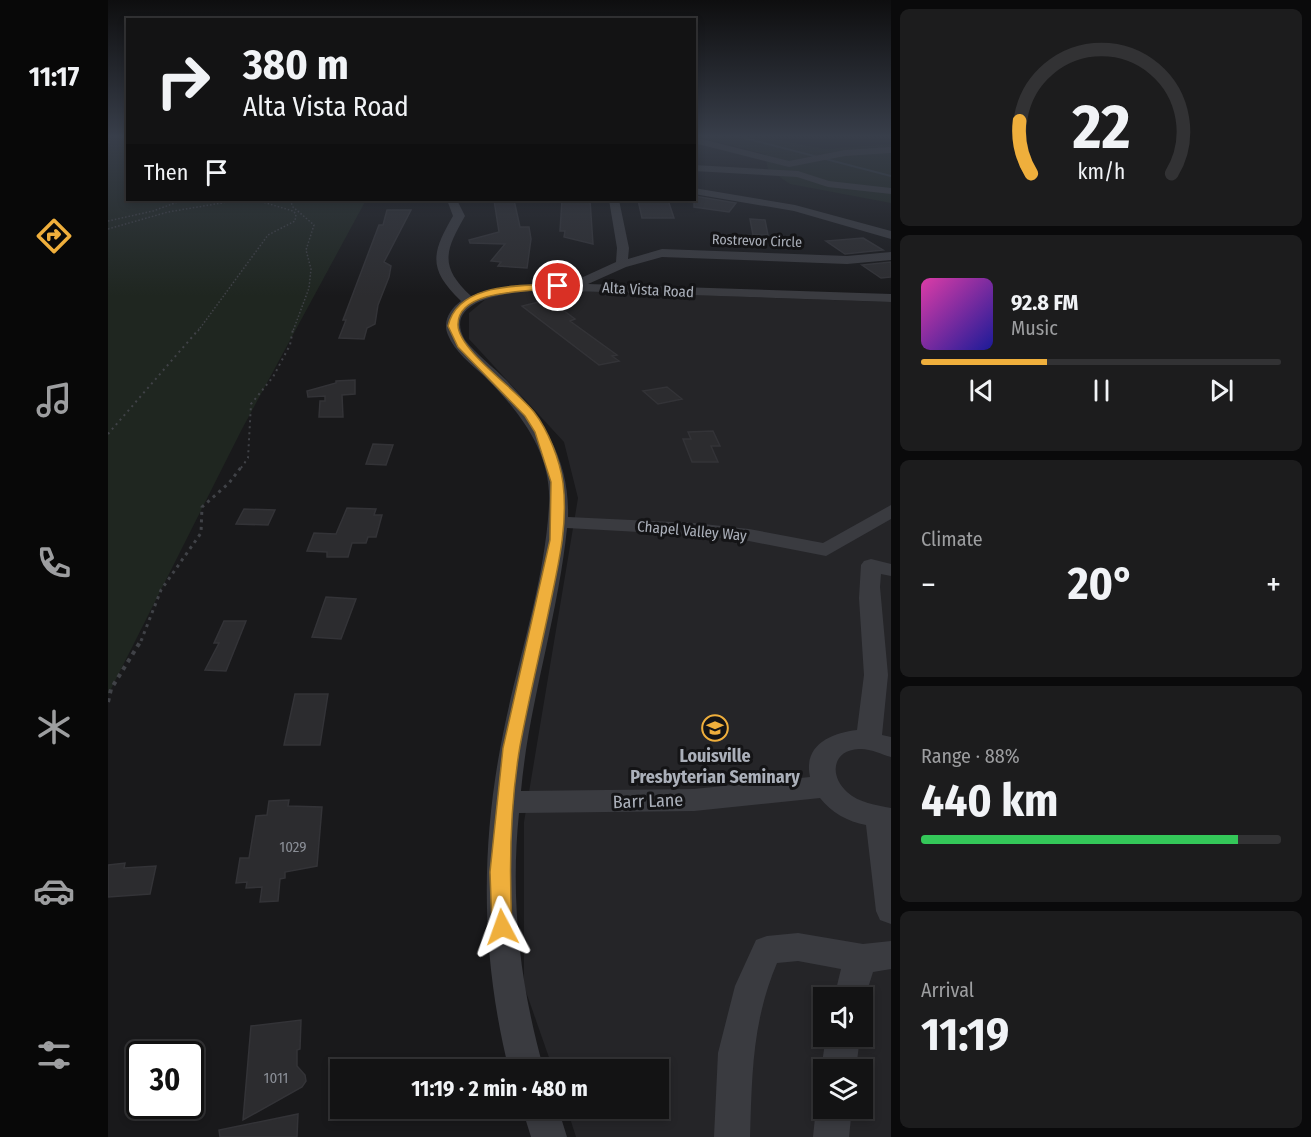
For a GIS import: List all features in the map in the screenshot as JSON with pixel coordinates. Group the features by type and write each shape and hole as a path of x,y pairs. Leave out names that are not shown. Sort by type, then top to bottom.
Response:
{"street":[{"path":"874,189 891,191"},
{"path":"696,191 795,208 891,235"},
{"path":"452,201 459,216 441,247 440,267 454,288 469,301 455,316 453,326 455,336 461,345 517,399 541,432 557,482 557,540 512,748 500,872 500,908 508,986 525,1059"},
{"path":"614,201 620,243 623,248 622,264"},
{"name":"Rostrevor Circle","path":"573,286 622,264 667,253 847,260 891,256"},
{"name":"Alta Vista Road","path":"469,301 507,290 573,286 821,298 891,298"},
{"name":"Chapel Valley Way","path":"556,522 694,529 749,535 825,550 891,511"},
{"path":"881,567 869,580 875,657 872,722 879,744 841,742 823,755 820,765 821,776 826,787 848,807 885,819 891,911"},
{"name":"Barr Lane","path":"506,801 630,803 723,798 790,788 826,787"},
{"path":"732,1137 735,1053 751,986 766,950 798,947 877,957"},
{"path":"852,987 853,979 877,957"},
{"path":"543,1119 549,1137"},
{"path":"831,1137 833,1119"}],"path":[{"path":"108,221 153,211 180,201"},
{"path":"108,229 168,212 233,201"},
{"path":"108,434 185,348 268,235 295,221 296,214 293,211 259,201"},
{"path":"108,702 111,689 144,637 161,590 201,534 202,507 229,483 248,458 251,404 273,377 290,345 294,324 301,314 309,288 311,269 306,250 314,225 306,215 295,210 290,201"}],"shaded area":[{"path":"108,189 126,189 126,201 365,201 242,429 108,695"},
{"path":"817,189 891,189 891,203"},
{"name":"Louisville Presbyterian Seminary","path":"527,289 891,302 891,1137 576,1137 570,1119 669,1119 669,1059 550,1059 524,986 524,822 578,498 564,442 469,339 469,313 487,298"}],"building":[{"path":"696,196 736,203 729,212 694,207"},
{"path":"494,201 514,201 520,227 529,227 531,239 527,268 498,266 501,262 491,261 505,244 470,243 469,240 499,232"},
{"path":"562,201 590,201 593,244 564,237 565,231 560,231"},
{"path":"638,201 668,201 674,218 642,218"},
{"path":"387,210 411,210 384,262 391,266 378,305 375,324 367,328 364,339 339,338 346,320 343,320 379,225 383,225"},
{"path":"750,219 765,220 768,235 753,235"},
{"path":"863,238 883,250 845,254 826,241"},
{"path":"891,262 891,277 881,278 862,265"},
{"path":"543,301 544,308 559,307 575,319 570,321 617,355 612,356 619,361 599,365 522,306"},
{"path":"355,380 355,394 342,395 343,417 319,417 320,401 325,401 325,396 308,397 307,391 336,383 336,381"},
{"path":"667,387 682,399 658,404 643,391"},
{"path":"713,431 720,446 711,446 718,462 692,462 683,439 691,439 688,432"},
{"path":"373,444 393,445 386,465 366,464"},
{"path":"347,508 376,509 374,515 382,515 376,537 368,537 366,543 352,543 348,557 327,557 327,552 307,551 314,533 336,534"},
{"path":"244,509 275,510 268,525 236,524"},
{"path":"326,597 356,599 341,639 312,637"},
{"path":"224,621 246,621 226,671 205,670 219,643 214,643"},
{"path":"295,694 328,694 320,745 284,745"},
{"path":"289,800 288,806 322,807 317,866 285,872 285,878 280,879 278,901 260,902 262,887 246,888 247,882 236,883 240,858 249,858 256,816 267,815 269,801"},
{"path":"125,863 124,868 156,866 150,894 108,897 108,865"},
{"path":"301,1020 297,1066 305,1075 306,1081 302,1087 243,1120 251,1026"},
{"path":"298,1114 297,1137 220,1137 219,1130"}],"place":[{"name":"Louisville Presbyterian Seminary","path":"715,728"}],"route":[{"path":"502,927 500,872 512,748 557,540 556,522 559,501 557,482 541,432 517,399 461,345 455,336 453,321 469,301 478,296 526,287 558,286"}]}
